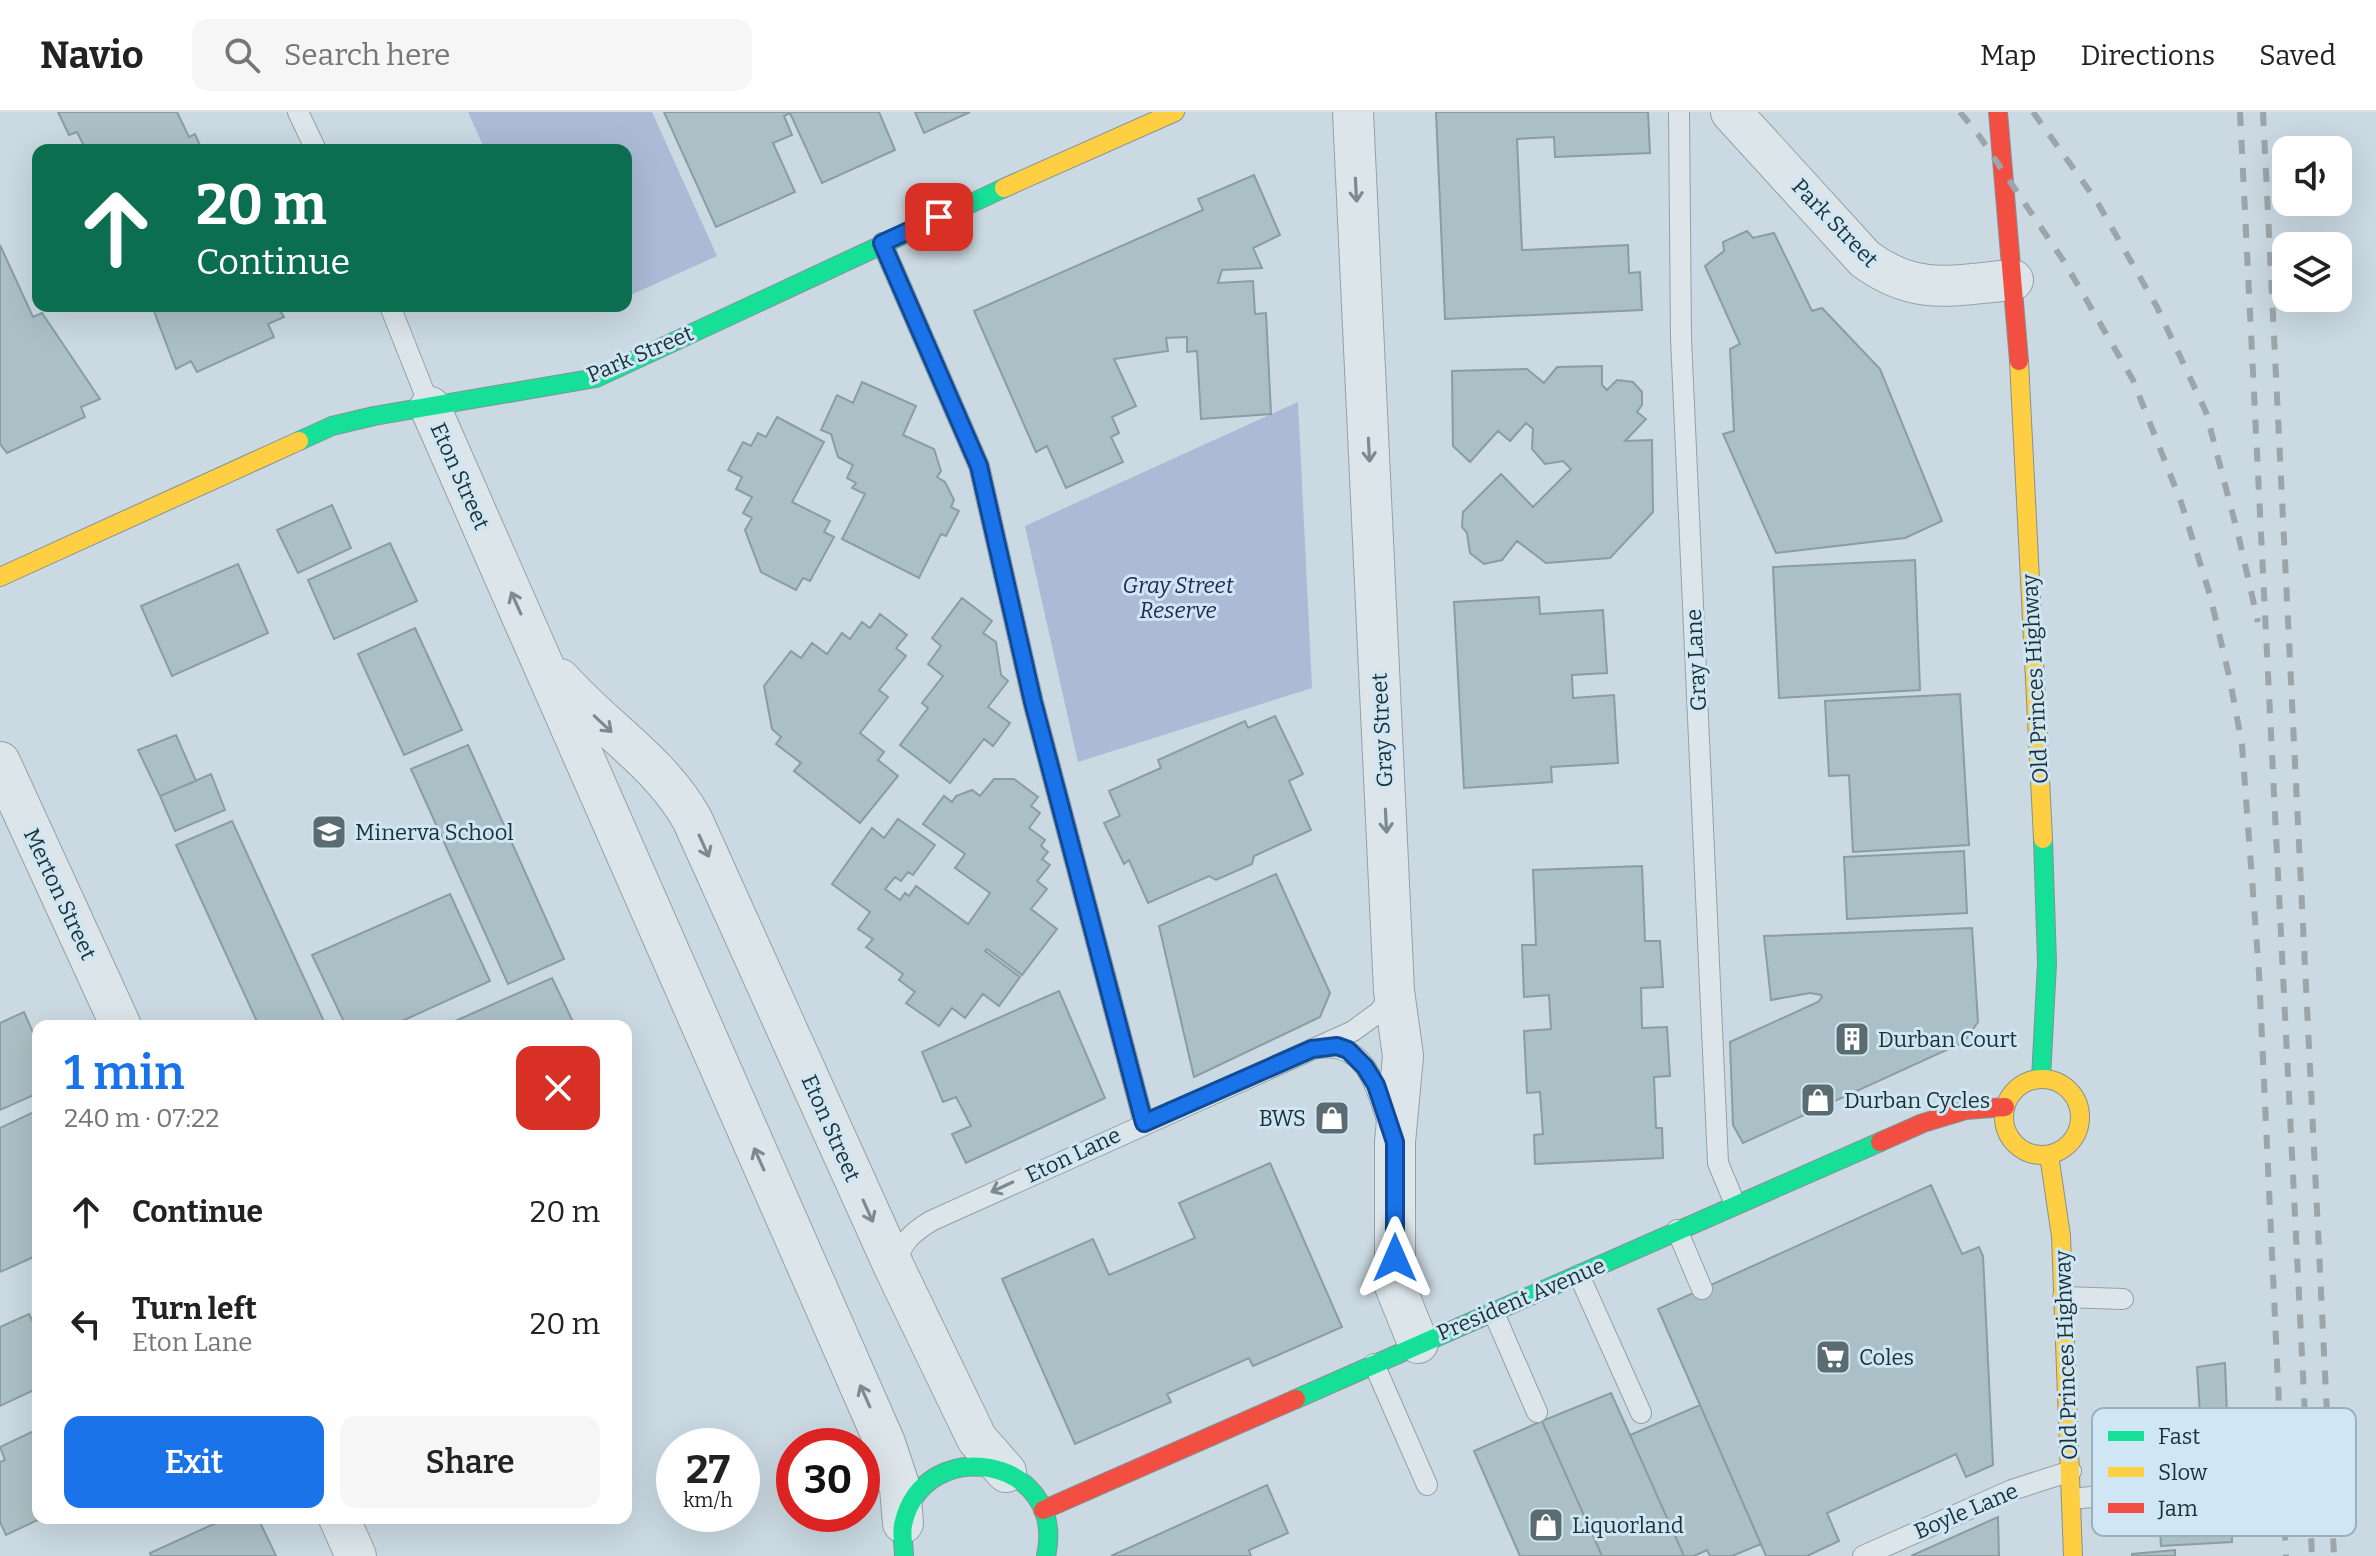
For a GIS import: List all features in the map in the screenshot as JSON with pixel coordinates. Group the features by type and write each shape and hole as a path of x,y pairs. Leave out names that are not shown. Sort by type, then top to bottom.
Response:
{"street":[{"name":"Park Street","path":"0,577 84,536 332,426 596,378 882,243 1175,112"},
{"name":"Gray Street","path":"1353,112 1394,991 1403,1056 1395,1142 1395,1286 1418,1343"},
{"name":"Park Street","path":"1731,112 1865,259 1887,275 1913,284 1944,286 2013,280"},
{"name":"Old Princes Highway","path":"1998,112 2013,280 2046,917 2041,1079"},
{"name":"Eton Street","path":"430,407 885,1443 900,1488 904,1540"},
{"name":"Eton Street","path":"534,644 574,695 665,779 692,819 895,1269 977,1439 1006,1472"},
{"name":"Merton Street","path":"0,762 118,1020"},
{"path":"606,813 612,798 633,780 649,777 665,779"},
{"path":"2041,1079 2055,1081 2076,1099 2080,1113 2078,1127 2072,1140 2062,1149 2049,1155 2033,1154 2019,1148 2009,1137 2004,1123 2005,1107 2017,1088 2028,1082 2041,1079"},
{"name":"President Avenue","path":"1043,1510 1923,1123 1966,1110 2005,1107"},
{"name":"Old Princes Highway","path":"2049,1155 2061,1236 2073,1556"},
{"path":"904,1540 910,1504 922,1488 941,1473 964,1466 988,1466 1021,1481 1034,1494 1043,1510 1048,1529 1046,1556"},
{"path":"342,1524 356,1556"}],"lane":[{"path":"298,112 313,144"},
{"name":"Gray Lane","path":"1679,112 1681,338 1718,1163 1735,1204"},
{"path":"882,243 979,466 1033,702 1144,1123"},
{"name":"Eton Street","path":"392,312 430,407"},
{"name":"Eton Lane","path":"895,1269 902,1246 931,1221 1365,1023 1386,1005 1394,991"},
{"path":"1312,1049 1337,1046 1348,1050 1362,1062 1376,1085 1395,1142"},
{"path":"1677,1230 1702,1289"},
{"path":"1579,1275 1641,1413"},
{"path":"2063,1297 2123,1299"},
{"path":"1493,1311 1537,1412"},
{"path":"1374,1364 1427,1485"},
{"name":"Boyle Lane","path":"1863,1556 2012,1490 2071,1471"},
{"path":"2072,1499 2092,1497"}],"green space":[{"path":"468,112 652,112 717,256 632,294 632,144 482,144"},
{"name":"Gray Street Reserve","path":"1298,402 1312,688 1078,762 1025,526"}],"building":[{"path":"58,112 177,112 189,137 195,134 199,144 83,144 77,132 69,135"},
{"path":"664,112 879,112 895,150 822,183 790,113 784,116 792,135 773,143 795,192 716,227"},
{"path":"915,112 970,112 924,133"},
{"path":"1436,112 1648,112 1650,153 1555,157 1554,137 1517,139 1522,250 1628,245 1629,273 1640,272 1642,310 1445,319"},
{"path":"1254,175 1280,235 1253,248 1262,268 1222,270 1218,283 1253,281 1255,314 1266,313 1271,414 1201,419 1197,351 1187,352 1187,337 1166,338 1168,351 1114,359 1136,406 1112,417 1119,433 1111,437 1123,462 1066,488 1047,446 1036,452 974,311 1203,210 1198,199"},
{"path":"1747,231 1753,238 1774,233 1812,311 1822,308 1880,369 1942,521 1905,538 1776,553 1723,434 1734,431 1730,349 1740,344 1705,266 1724,251 1723,242"},
{"path":"0,245 33,317 42,313 100,399 81,407 85,417 7,453 0,444"},
{"path":"154,312 281,312 284,317 268,324 274,337 197,372 191,361 176,369"},
{"path":"1602,366 1602,385 1607,390 1617,380 1633,382 1642,392 1642,405 1637,412 1646,419 1625,441 1652,440 1653,512 1610,558 1546,563 1517,541 1502,560 1484,564 1470,553 1467,533 1462,527 1463,512 1501,474 1533,507 1571,469 1563,461 1545,464 1532,449 1533,429 1526,423 1510,441 1498,431 1470,462 1453,446 1452,371 1527,369 1544,383 1557,367"},
{"path":"862,382 916,406 903,435 934,449 941,471 937,477 945,482 954,500 951,507 959,511 946,536 941,534 919,578 842,539 865,494 852,488 856,483 847,478 853,465 838,457 831,434 821,430 837,395 853,403"},
{"path":"777,417 824,442 792,502 830,521 824,532 834,537 810,581 803,578 796,590 761,572 745,530 752,518 743,513 752,497 736,489 742,477 728,470 743,442 751,446 758,433 766,437"},
{"path":"332,505 351,548 298,573 277,530"},
{"path":"390,543 417,601 334,639 308,580"},
{"path":"1915,560 1920,690 1779,698 1773,567"},
{"path":"238,564 268,633 172,676 141,606"},
{"path":"1539,597 1540,614 1603,610 1607,673 1572,675 1573,698 1614,695 1618,763 1551,767 1552,782 1464,788 1454,602"},
{"path":"962,598 992,621 983,633 996,642 1001,675 1008,681 988,707 1010,723 993,746 984,739 950,783 900,745 928,708 922,703 943,676 928,664 941,646 932,638"},
{"path":"880,614 907,635 896,648 906,656 879,690 888,697 860,733 884,752 878,760 898,776 860,823 794,771 801,763 776,744 781,737 772,729 764,686 791,651 801,658 812,643 827,654 842,633 850,639 862,622 870,628"},
{"path":"415,628 462,730 404,755 358,654"},
{"path":"1960,694 1969,845 1853,852 1849,775 1829,776 1825,701"},
{"path":"1275,716 1303,774 1289,781 1311,830 1254,856 1252,864 1216,880 1209,876 1148,903 1129,860 1124,864 1104,823 1120,816 1109,791 1161,768 1158,760 1245,721 1248,728"},
{"path":"176,735 196,781 160,796 138,750"},
{"path":"468,745 564,959 508,984 411,769"},
{"path":"211,774 225,810 175,831 160,796"},
{"path":"994,779 1014,779 1038,797 1031,806 1040,813 1029,828 1045,840 1041,846 1048,852 1042,859 1050,865 1037,881 1047,889 1031,909 1057,929 1022,975 987,949 985,951 1020,977 999,1006 983,994 965,1018 952,1008 939,1026 906,1003 915,992 899,980 903,974 866,947 873,939 858,929 870,912 832,884 872,828 884,838 898,819 935,845 913,875 908,872 901,881 895,877 885,889 900,900 905,893 909,896 916,886 968,924 990,893 955,868 965,854 923,824 944,796 952,802 956,796 972,790 980,796"},
{"path":"232,821 323,1020 256,1020 176,845"},
{"path":"1964,851 1967,913 1847,919 1844,857"},
{"path":"1642,866 1645,941 1660,941 1663,987 1641,988 1642,1028 1667,1027 1670,1076 1654,1077 1656,1128 1662,1128 1663,1158 1535,1164 1534,1135 1543,1134 1540,1092 1527,1093 1524,1031 1551,1029 1549,995 1524,997 1522,945 1536,945 1533,870"},
{"path":"1276,874 1330,993 1320,1017 1194,1077 1159,926"},
{"path":"450,894 490,981 404,1020 343,1020 312,955"},
{"name":"Durban Court","path":"1972,928 1978,1022 1964,1042 1743,1143 1733,1125 1730,1042 1818,1002 1822,997 1810,993 1771,1000 1764,936"},
{"path":"552,978 572,1020 458,1020"},
{"path":"1059,991 1105,1098 966,1163 952,1134 971,1126 956,1097 943,1102 922,1052"},
{"path":"24,1012 32,1030 32,1096 0,1110 0,1023"},
{"path":"32,1113 32,1258 0,1272 0,1128"},
{"path":"1270,1163 1342,1327 1253,1366 1249,1358 1167,1394 1171,1402 1075,1444 1002,1279 1093,1239 1109,1275 1195,1238 1179,1203"},
{"name":"Coles","path":"1931,1185 1962,1254 1979,1247 1983,1256 1993,1465 1966,1477 1956,1454 1827,1513 1839,1541 1807,1556 1766,1556 1658,1309"},
{"path":"29,1314 32,1320 32,1391 0,1406 0,1327"},
{"path":"2225,1363 2227,1408 2200,1408 2197,1367"},
{"path":"1611,1393 1684,1556 1602,1556 1542,1421"},
{"path":"1700,1405 1761,1544 1732,1556 1710,1556 1707,1550 1694,1556 1684,1556 1630,1435"},
{"path":"1542,1421 1602,1556 1520,1556 1474,1451"},
{"path":"32,1432 32,1523 6,1535 0,1522 0,1462 5,1460 0,1447"},
{"path":"1267,1485 1288,1533 1249,1550 1251,1556 1111,1556"},
{"path":"1998,1517 1999,1556 1911,1556"},
{"path":"214,1524 261,1524 276,1556 151,1556 150,1553"},
{"path":"2160,1536 2232,1536 2232,1542 2161,1546"},
{"path":"2175,1550 2175,1556 2132,1556 2132,1554"}],"railway":[{"path":"1960,112 2065,263 2133,380 2181,502 2210,595 2242,745 2259,973 2279,1408"},
{"path":"2033,112 2096,200 2157,307 2206,412 2258,622"},
{"path":"2240,112 2305,1408"},
{"path":"2263,112 2327,1408"},
{"path":"2285,1536 2286,1556"},
{"path":"2311,1536 2312,1556"},
{"path":"2333,1536 2334,1556"}],"traffic: fast":[{"path":"299,441 332,426 374,416 596,378 1004,188"},
{"path":"2041,1079 2047,963 2043,839"},
{"path":"1296,1399 1880,1142"},
{"path":"904,1556 903,1525 916,1495 937,1476 963,1467 990,1468 1016,1478 1036,1496 1047,1522 1046,1556"}],"traffic: slow":[{"path":"1004,188 1175,112"},
{"path":"2019,361 2043,839"},
{"path":"0,577 299,441"},
{"path":"2042,1079 2056,1082 2069,1090 2077,1103 2080,1117 2077,1131 2069,1144 2056,1152 2042,1155 2028,1152 2015,1144 2007,1131 2004,1117 2007,1103 2015,1090 2028,1082 2042,1079"},
{"path":"2049,1155 2061,1236 2073,1556"}],"traffic: jam":[{"path":"1998,112 2019,361"},
{"path":"1880,1142 1923,1123 1966,1110 2005,1107"},
{"path":"1043,1510 1296,1399"}],"place":[{"name":"Minerva School","path":"329,832"},
{"name":"Durban Court","path":"1852,1039"},
{"name":"Durban Cycles","path":"1818,1100"},
{"name":"BWS","path":"1332,1118"},
{"name":"Coles","path":"1833,1357"},
{"name":"Liquorland","path":"1546,1525"}],"route":[{"path":"939,217 882,243 979,466 1033,702 1144,1123 1312,1049 1337,1046 1348,1050 1365,1067 1376,1085 1395,1142 1395,1258"}]}
